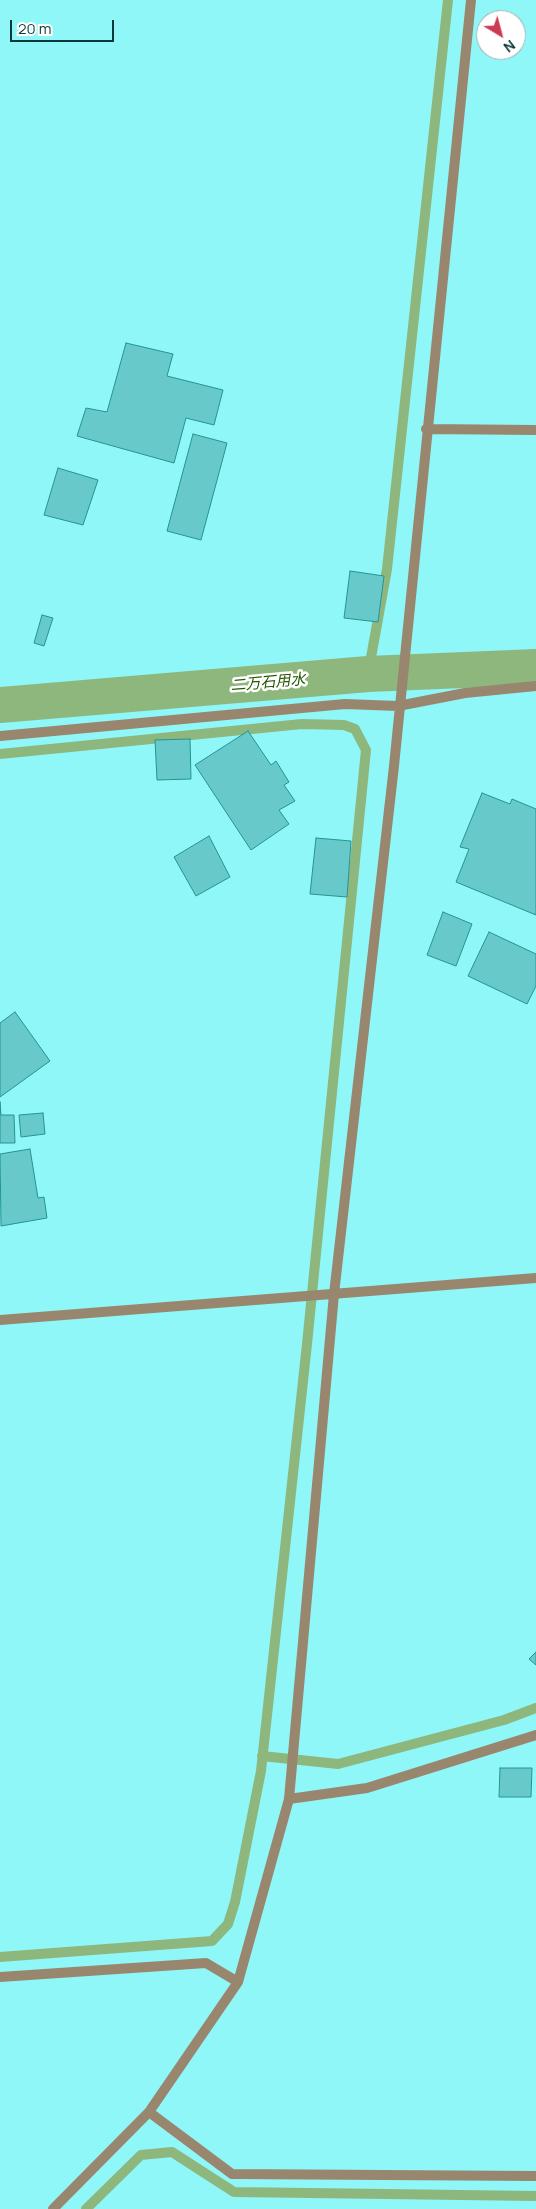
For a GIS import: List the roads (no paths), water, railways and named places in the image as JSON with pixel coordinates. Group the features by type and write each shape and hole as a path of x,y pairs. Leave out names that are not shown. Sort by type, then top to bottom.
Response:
{"street":[{"path":"53,2209 149,2112 238,1982 289,1799 334,1294 391,786 470,0"},
{"path":"426,429 536,430"},
{"path":"0,736 345,704 398,706 465,692 536,686"},
{"path":"0,1320 536,1278"},
{"path":"289,1799 366,1788 536,1735"},
{"path":"0,1977 206,1964 238,1982"},
{"path":"149,2112 232,2174 536,2176"}],"waterway":[{"path":"368,674 387,569 448,0"},
{"name":"二万石用水","path":"0,705 368,674 536,667"},
{"path":"0,754 302,724 344,725 355,729 366,750 307,1344 261,1771 235,1902 228,1924 212,1941 0,1957"},
{"path":"262,1756 338,1764 504,1720 536,1708"},
{"path":"86,2209 141,2155 172,2152 234,2192 536,2196"}]}
